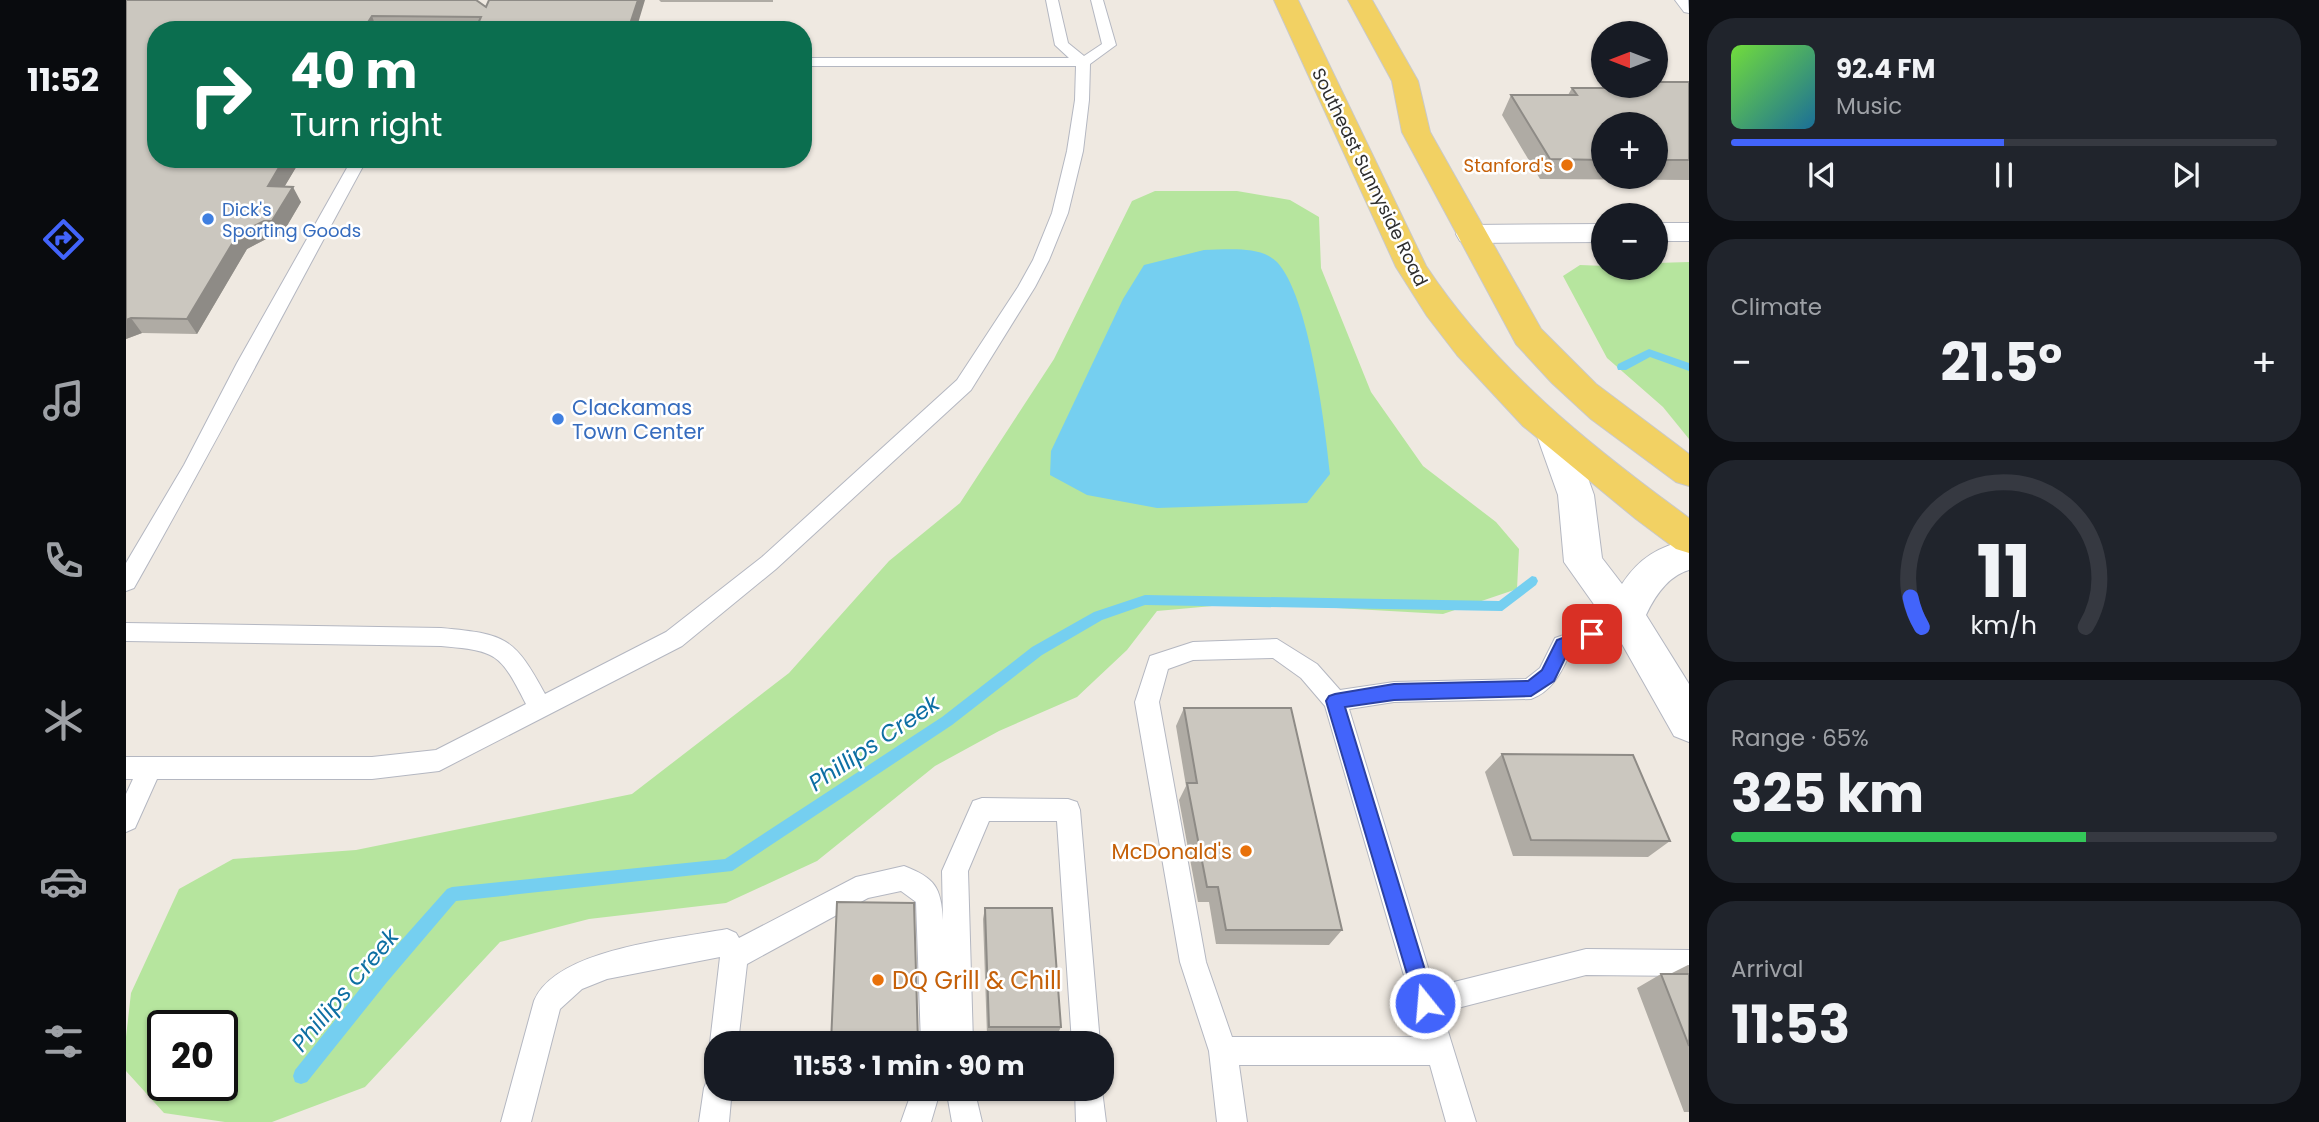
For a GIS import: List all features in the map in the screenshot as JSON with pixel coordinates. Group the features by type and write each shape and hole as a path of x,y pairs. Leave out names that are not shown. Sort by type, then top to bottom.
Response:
{"main road":[{"name":"Southeast Sunnyside Road","path":"1286,0 1405,257 1430,300 1488,371 1555,436 1689,538"},
{"path":"1360,0 1405,81 1416,132 1528,336 1552,365 1623,427 1689,472"}],"street":[{"path":"1668,232 1689,232"},
{"path":"1471,234 1591,233"},
{"name":"Southeast Sunnyside Road","path":"1555,436 1576,495 1583,562 1631,624 1689,723"},
{"path":"1631,624 1639,587 1673,557 1689,555"}],"lane":[{"path":"1052,0 1062,45 1083,62"},
{"path":"812,62 1083,62 1109,45 1097,0"},
{"path":"1681,0 1689,9"},
{"path":"126,820 138,769 372,768 439,760 674,639 769,563 964,385 1026,287 1041,260 1060,213 1075,152 1083,100 1083,62"},
{"path":"126,582 192,468 246,363 355,168"},
{"path":"1335,701 1394,692 1531,689 1548,675 1563,645 1631,624"},
{"path":"126,632 427,636 489,641 509,652 540,708"},
{"path":"1232,1122 1223,1051 1193,962 1147,702 1158,663 1193,651 1277,648 1310,671 1335,701 1461,1122"},
{"path":"958,1031 955,871 982,809 1068,810 1085,1031"},
{"path":"734,956 778,930 865,886 904,878 929,896 935,1031"},
{"path":"516,1122 548,1001 573,979 607,966 727,942 734,956 725,1031"},
{"path":"1425,1003 1586,962 1689,963"},
{"path":"1223,1051 1440,1051"},
{"path":"714,1122 716,1101"},
{"path":"916,1122 923,1101"},
{"path":"963,1101 967,1122"},
{"path":"1090,1101 1091,1122"}],"green space":[{"path":"1155,191 1237,191 1290,200 1319,217 1321,268 1371,392 1423,466 1496,522 1519,549 1517,589 1443,614 1246,603 1157,611 1127,650 1077,697 999,731 935,766 817,861 726,903 589,919 500,942 365,1087 272,1122 225,1122 164,1113 153,1101 238,1101 238,1010 147,1010 147,1094 126,1071 126,1037 131,993 179,889 233,859 356,850 632,794 789,673 889,561 960,503 1054,359 1132,201"},
{"path":"1689,262 1689,439 1663,407 1607,358 1563,276 1580,265 1591,265 1591,280 1668,280 1668,263"}],"water":[{"path":"1204,250 1252,251 1270,257 1277,262 1288,279 1298,303 1314,362 1330,474 1307,503 1157,508 1087,495 1050,475 1051,451 1123,299 1144,265"}],"building":[{"path":"126,0 476,0 486,7 489,0 638,0 631,21 479,21 481,17 372,16 369,21 147,21 147,168 279,168 268,186 293,187 272,221 264,221 238,234 187,319 126,320"},
{"path":"1668,82 1689,82 1689,160 1668,160 1668,112 1591,112 1591,160 1550,159 1511,95 1577,95 1572,88 1591,88 1591,98 1668,98"},
{"name":"McDonald's","path":"1184,708 1291,708 1342,930 1226,930 1218,887 1207,887 1187,783 1197,783"},
{"path":"1502,754 1633,755 1670,841 1531,840"},
{"name":"DQ Grill & Chill","path":"837,902 914,903 918,1031 832,1031"},
{"path":"985,908 1052,908 1061,1027 989,1027"},
{"path":"1661,974 1689,974 1689,1046"}],"waterway":[{"name":"Phillips Creek","path":"1622,367 1649,353 1689,367"},
{"name":"Phillips Creek","path":"301,1076 381,976 452,894 727,866 947,721 1037,651 1098,616 1145,600 1502,606 1532,581"}],"place":[{"name":"Stanford's","path":"1567,165"},
{"name":"Dick's Sporting Goods","path":"208,219"},
{"name":"Clackamas Town Center","path":"558,419"},
{"name":"McDonald's","path":"1246,851"},
{"name":"DQ Grill & Chill","path":"878,980"}],"route":[{"path":"1425,1003 1335,701 1394,692 1531,689 1548,675 1563,645 1592,634"}]}
